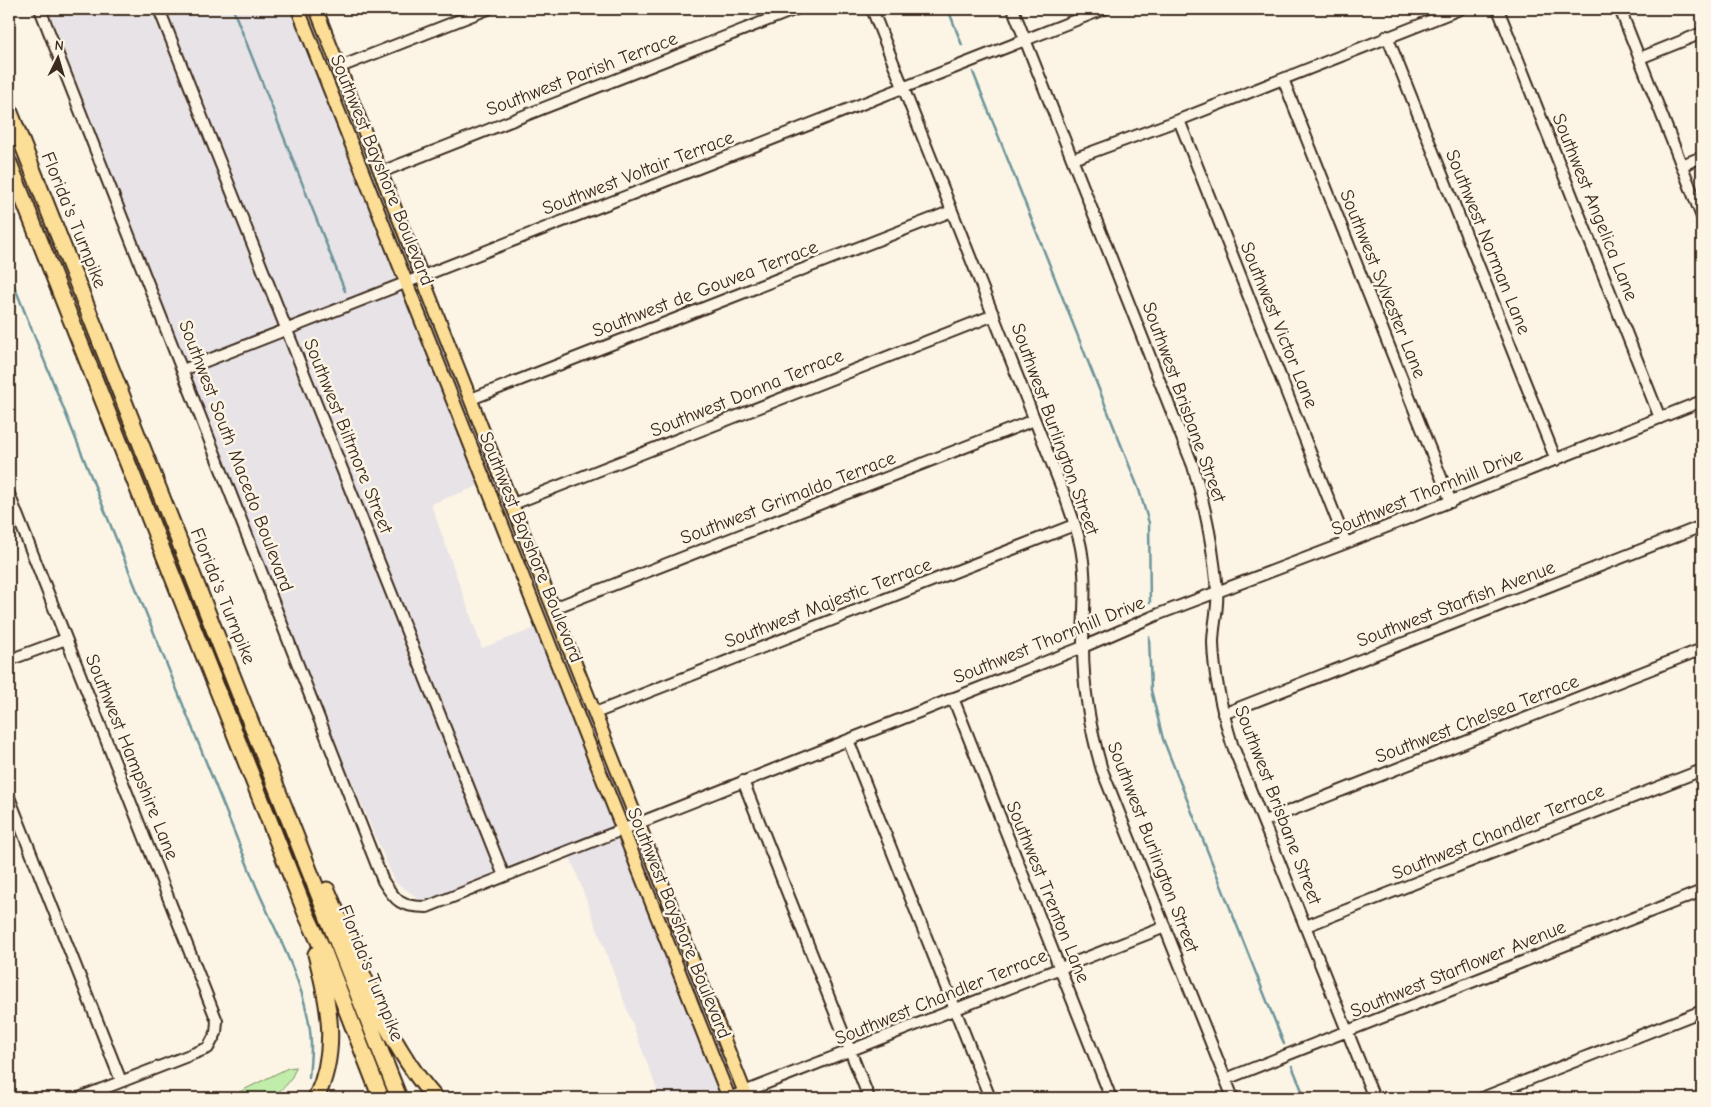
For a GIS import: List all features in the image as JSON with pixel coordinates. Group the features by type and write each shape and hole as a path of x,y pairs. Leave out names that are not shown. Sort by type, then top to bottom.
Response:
{"highway":[{"name":"Florida's Turnpike","path":"9,110 277,785 398,1098"},
{"name":"Florida's Turnpike","path":"9,163 381,1098"},
{"path":"277,785 301,831 384,1023 418,1079 435,1098"},
{"path":"307,916 330,1015 329,1061 316,1098"}],"main road":[{"name":"Southwest Bayshore Boulevard","path":"298,9 729,1098"},
{"path":"304,9 321,53 328,62 340,67"},
{"name":"Southwest Bayshore Boulevard","path":"316,9 746,1095"},
{"path":"327,82 334,80 340,84 365,148 374,153"},
{"path":"508,540 517,546 537,598 543,604 554,608"},
{"path":"547,640 556,639 562,644 580,690 588,693"}],"street":[{"name":"Southwest South Macedo Boulevard","path":"40,9 184,370 383,881 392,896 409,907"},
{"name":"Southwest Biltmore Street","path":"159,9 504,876"},
{"path":"340,67 488,9"},
{"name":"Southwest Parish Terrace","path":"381,172 796,9"},
{"name":"Southwest Burlington Street","path":"872,9 994,315 1074,525 1082,553 1084,588 1083,647 1087,711 1102,770 1233,1098"},
{"name":"Southwest Brisbane Street","path":"1013,9 1193,466 1207,513 1218,592 1213,641 1215,677 1223,714 1232,744 1374,1098"},
{"name":"Southwest Voltair Terrace","path":"184,370 1104,9"},
{"path":"1073,159 1179,120 1387,36 1460,9"},
{"name":"Southwest Angelica Lane","path":"1498,9 1660,418"},
{"path":"1620,9 1702,217"},
{"path":"1640,58 1702,33"},
{"name":"Southwest Norman Lane","path":"1387,36 1556,460"},
{"name":"Southwest Sylvester Lane","path":"1283,79 1451,502"},
{"name":"Southwest Victor Lane","path":"1179,120 1346,543"},
{"path":"1682,164 1702,156"},
{"name":"Southwest de Gouvea Terrace","path":"471,399 952,211"},
{"name":"Southwest Donna Terrace","path":"513,504 994,315"},
{"name":"Southwest Thornhill Drive","path":"409,907 427,907 1218,592 1702,402"},
{"name":"Southwest Grimaldo Terrace","path":"554,608 1034,420"},
{"name":"Southwest Hampshire Lane","path":"9,494 217,1021 216,1032 208,1048 122,1081"},
{"name":"Southwest Majestic Terrace","path":"595,713 1074,525"},
{"name":"Southwest Starfish Avenue","path":"1223,714 1702,526"},
{"path":"9,660 66,639"},
{"name":"Southwest Chelsea Terrace","path":"1264,821 1702,649"},
{"name":"Southwest Trenton Lane","path":"953,698 1111,1098"},
{"path":"848,740 990,1098"},
{"name":"Southwest Chandler Terrace","path":"1306,926 1702,770"},
{"path":"743,781 869,1098"},
{"path":"9,797 122,1081 79,1098"},
{"name":"Southwest Starflower Avenue","path":"1226,1079 1702,891"},
{"name":"Southwest Chandler Terrace","path":"729,1098 746,1095 1164,927"},
{"path":"1482,1098 1702,1011"}],"shaded area":[{"path":"48,9 155,9 281,328 186,364"},
{"path":"164,9 293,9 401,281 289,325"},
{"path":"333,85 336,87 362,150 368,155 416,275 409,278"},
{"path":"419,283 498,479 489,482 412,286"},
{"path":"404,289 481,485 431,504 482,648 538,627 616,827 506,870 292,333"},
{"path":"285,336 498,874 422,901 395,882 300,662 189,372"},
{"path":"555,644 558,647 576,691 581,695 631,821 624,824"},
{"path":"634,829 738,1090 731,1092 627,832"},
{"path":"619,835 724,1098 660,1098 570,856"}],"green space":[{"path":"296,1067 285,1087 269,1096 227,1098 288,1068"}],"waterway":[{"path":"233,9 345,291"},
{"path":"948,9 962,45"},
{"path":"973,72 1139,490 1149,523 1150,603"},
{"path":"9,273 256,886 291,963 305,1004 309,1024 311,1044 309,1078"},
{"path":"1149,637 1151,690 1163,739 1284,1044"},
{"path":"1292,1066 1305,1098"}]}
